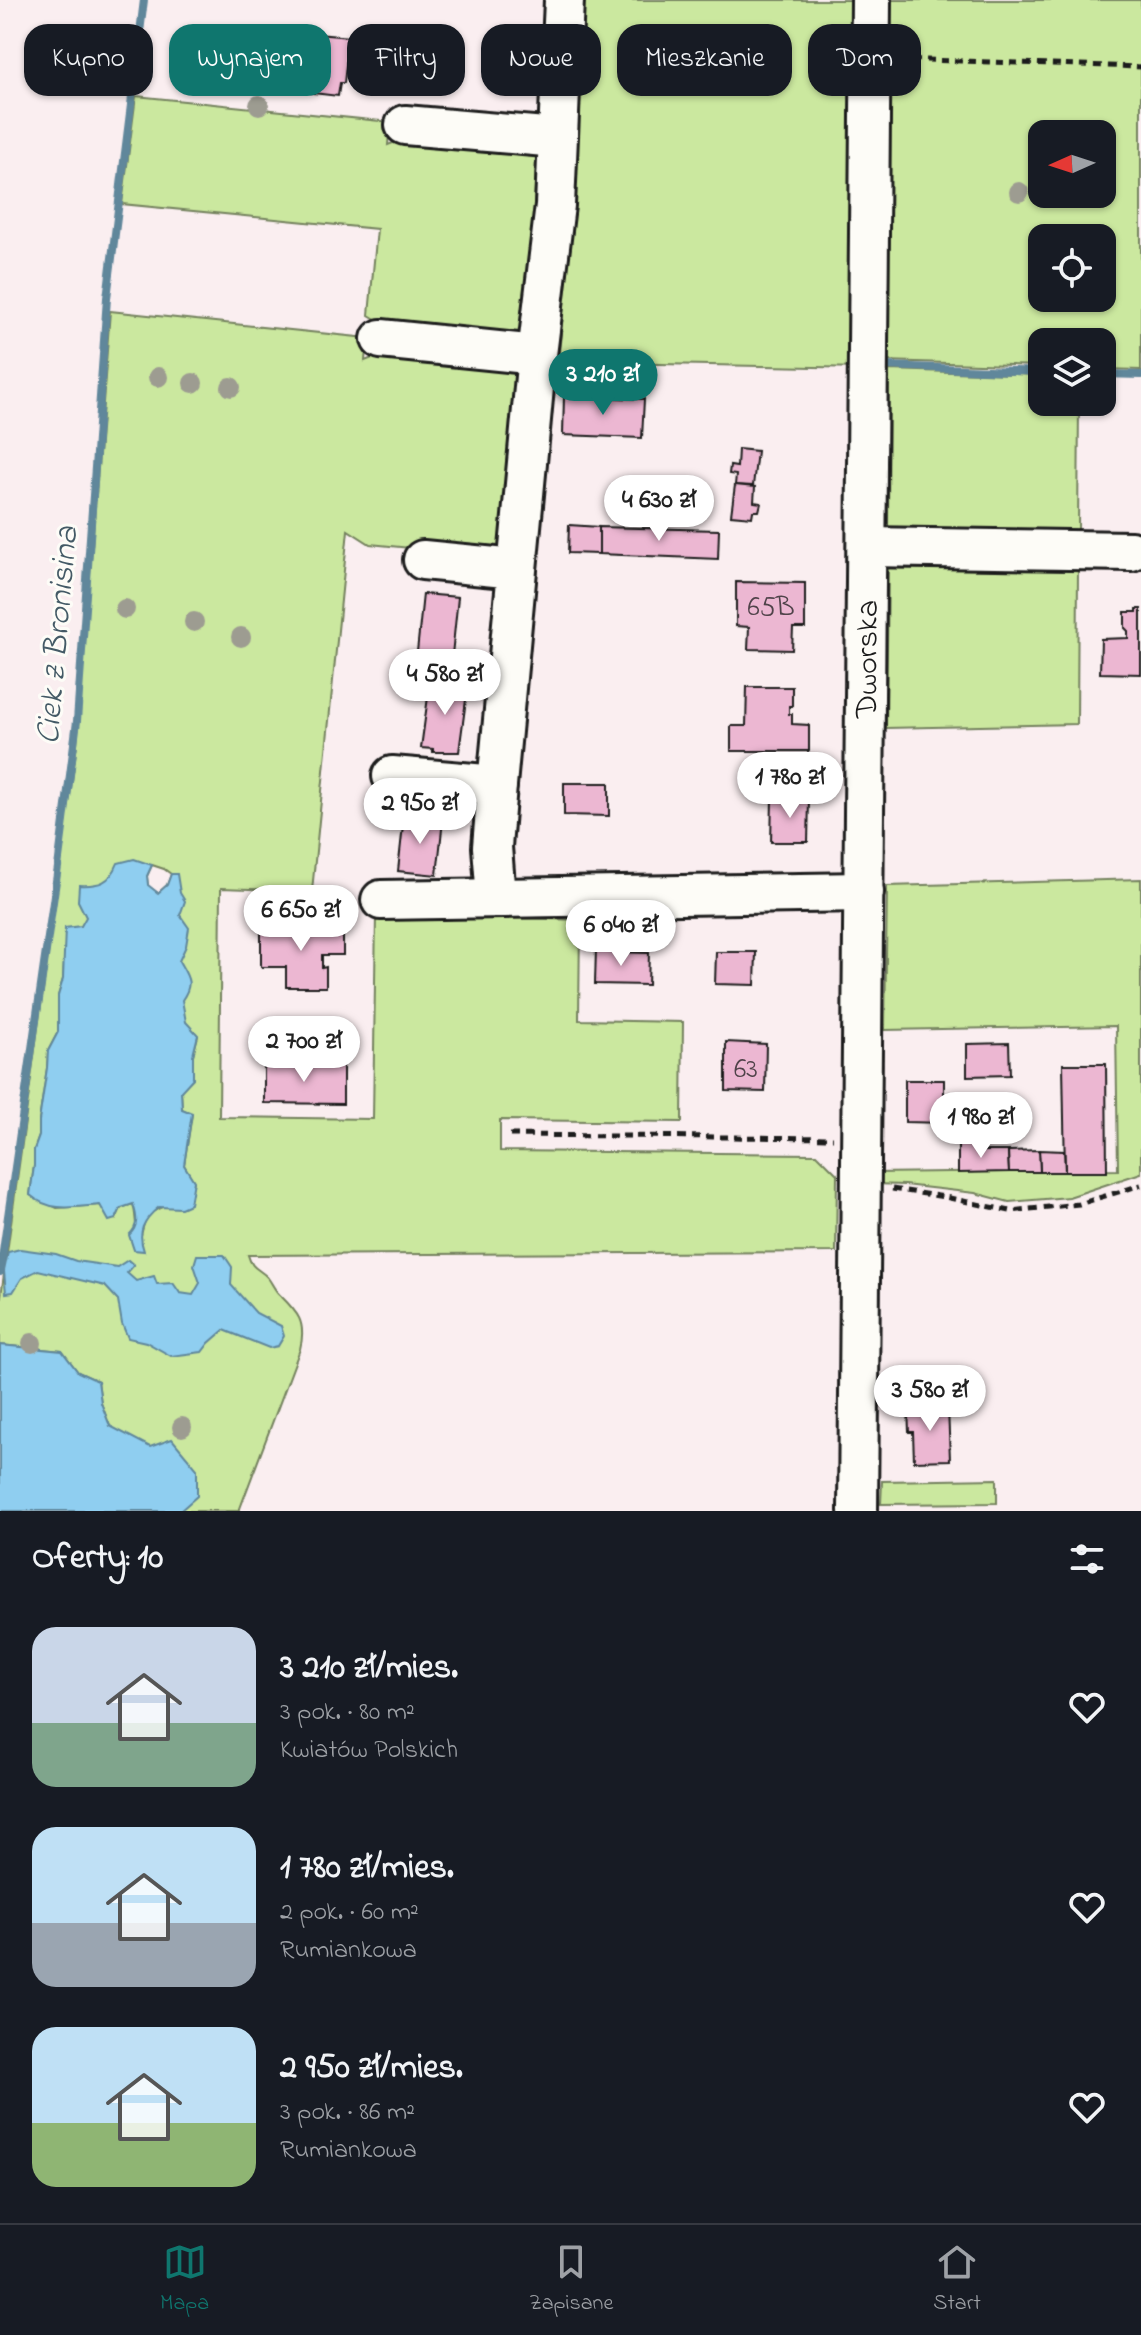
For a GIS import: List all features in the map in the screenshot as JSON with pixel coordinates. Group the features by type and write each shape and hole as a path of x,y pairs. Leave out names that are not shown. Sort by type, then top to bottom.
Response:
{"street":[{"path":"496,898 492,847 537,355 555,205 564,0"},
{"name":"Dworska","path":"871,0 871,24"},
{"name":"Dworska","path":"858,1511 871,96"},
{"path":"405,125 557,138"},
{"path":"381,339 537,355"},
{"path":"867,547 1131,551"},
{"path":"423,560 516,569"},
{"path":"392,776 497,785"},
{"path":"381,900 864,892"}],"path":[{"path":"921,60 1141,67"},
{"path":"510,1135 862,1138"},
{"path":"861,1189 901,1189 1010,1211 1079,1204 1141,1185"}],"green space":[{"path":"579,0 862,0 862,24 808,24 808,96 862,96 862,368 558,362 572,228 576,96 601,96 601,24 578,24"},
{"path":"883,0 1141,0 1141,370 1116,369 1116,328 1028,328 1028,366 884,361 883,96 921,96 921,24 883,24"},
{"path":"136,96 390,122 388,145 411,136 537,148 523,341 392,329 369,315 377,229 122,204"},
{"path":"110,311 367,338 365,361 390,351 520,364 501,557 370,544 348,530 312,891 221,888 219,1117 373,1119 376,914 580,920 579,1020 683,1022 682,1122 500,1120 500,1151 817,1154 837,1174 836,1252 248,1255 299,1318 302,1339 239,1511 51,1511 110,1426 101,1403 98,1381 78,1372 62,1351 0,1345 0,1303 77,744","holes":["152,865 171,874 167,885 158,893 148,886 147,876","65,944 198,1036 193,1055 193,1078 181,1090 182,1109 192,1114 184,1165 194,1182 186,1196 149,1215 140,1240 133,1204 121,1208 116,1219 100,1205 57,1208 30,1195 48,1051 58,1032 58,996 63,979"]},
{"path":"889,370 1028,375 1028,416 1079,416 1078,531 888,529"},
{"path":"888,568 1078,569 1077,724 886,728"},
{"path":"1141,879 1141,1173 1069,1197 1009,1202 975,1193 874,1184 873,1173 1118,1170 1116,1026 885,1030 887,886"},
{"path":"997,1479 997,1503 881,1504 882,1481"}],"water":[{"path":"134,859 152,865 147,876 148,885 158,893 167,885 171,874 177,874 180,893 185,901 180,915 189,928 179,961 188,980 188,989 182,1000 186,1022 198,1035 193,1055 193,1078 181,1091 182,1109 192,1113 184,1165 194,1181 190,1204 181,1208 159,1207 153,1212 141,1232 144,1251 134,1250 129,1235 136,1221 133,1204 121,1208 116,1219 109,1221 100,1205 55,1207 30,1195 48,1051 58,1032 58,996 63,979 65,928 81,926 86,917 78,901 79,885 103,882 118,863"},
{"path":"20,1249 117,1267 128,1260 134,1265 127,1273 136,1281 154,1276 157,1284 173,1283 180,1293 193,1295 200,1283 194,1265 197,1255 224,1255 232,1267 231,1285 256,1313 281,1326 284,1336 278,1346 269,1348 224,1330 202,1352 171,1356 146,1342 128,1338 118,1300 105,1286 38,1270 22,1278 13,1292 6,1293 4,1271 8,1252"},
{"path":"0,1345 62,1351 78,1372 98,1381 101,1403 110,1426 150,1447 172,1439 197,1469 197,1496 180,1511 0,1511"}],"building":[{"path":"331,35 347,37 344,83 340,83 338,96 331,95"},
{"path":"564,396 644,399 642,438 563,435"},
{"path":"738,449 757,451 753,486 735,485 736,475 729,474 730,466 737,467"},
{"path":"735,485 755,487 754,502 761,503 759,511 753,511 752,517 731,515"},
{"path":"569,525 599,527 599,554 568,553"},
{"path":"599,527 719,530 718,559 599,554"},
{"path":"736,582 805,583 805,628 793,628 792,650 748,649 749,627 736,626"},
{"path":"423,594 458,597 452,655 417,652"},
{"path":"1141,609 1141,674 1100,673 1101,639 1128,638 1125,612 1137,612"},
{"path":"430,682 468,685 459,752 433,752 433,749 421,748"},
{"path":"747,687 792,687 789,714 792,714 792,724 809,725 809,751 731,751 731,726 746,726"},
{"path":"564,783 609,783 609,816 564,815"},
{"path":"772,799 809,799 808,842 771,842"},
{"path":"404,816 443,820 437,875 398,871"},
{"path":"261,927 343,928 343,955 322,955 322,968 326,967 326,987 286,987 286,967 261,967"},
{"path":"596,948 649,953 648,985 595,984"},
{"path":"716,952 756,952 755,985 715,984"},
{"path":"726,1042 766,1044 765,1092 726,1091"},
{"path":"1009,1043 1010,1075 967,1076 967,1044"},
{"path":"264,1064 343,1064 343,1104 264,1103"},
{"path":"1063,1064 1106,1064 1107,1172 1065,1172"},
{"path":"905,1080 944,1080 944,1097 954,1097 955,1115 945,1115 945,1123 905,1122"},
{"path":"980,1144 980,1151 1008,1151 1009,1172 958,1173 958,1145"},
{"path":"1039,1150 1064,1151 1065,1172 1040,1172"},
{"path":"1039,1150 1040,1172 1009,1172 1008,1151"},
{"path":"948,1407 950,1460 914,1461 908,1408"}],"waterway":[{"name":"Ciek z Bronisina","path":"0,1272 77,721 107,298 144,0"},
{"path":"885,366 1028,371"},
{"path":"1116,374 1141,375"}]}
